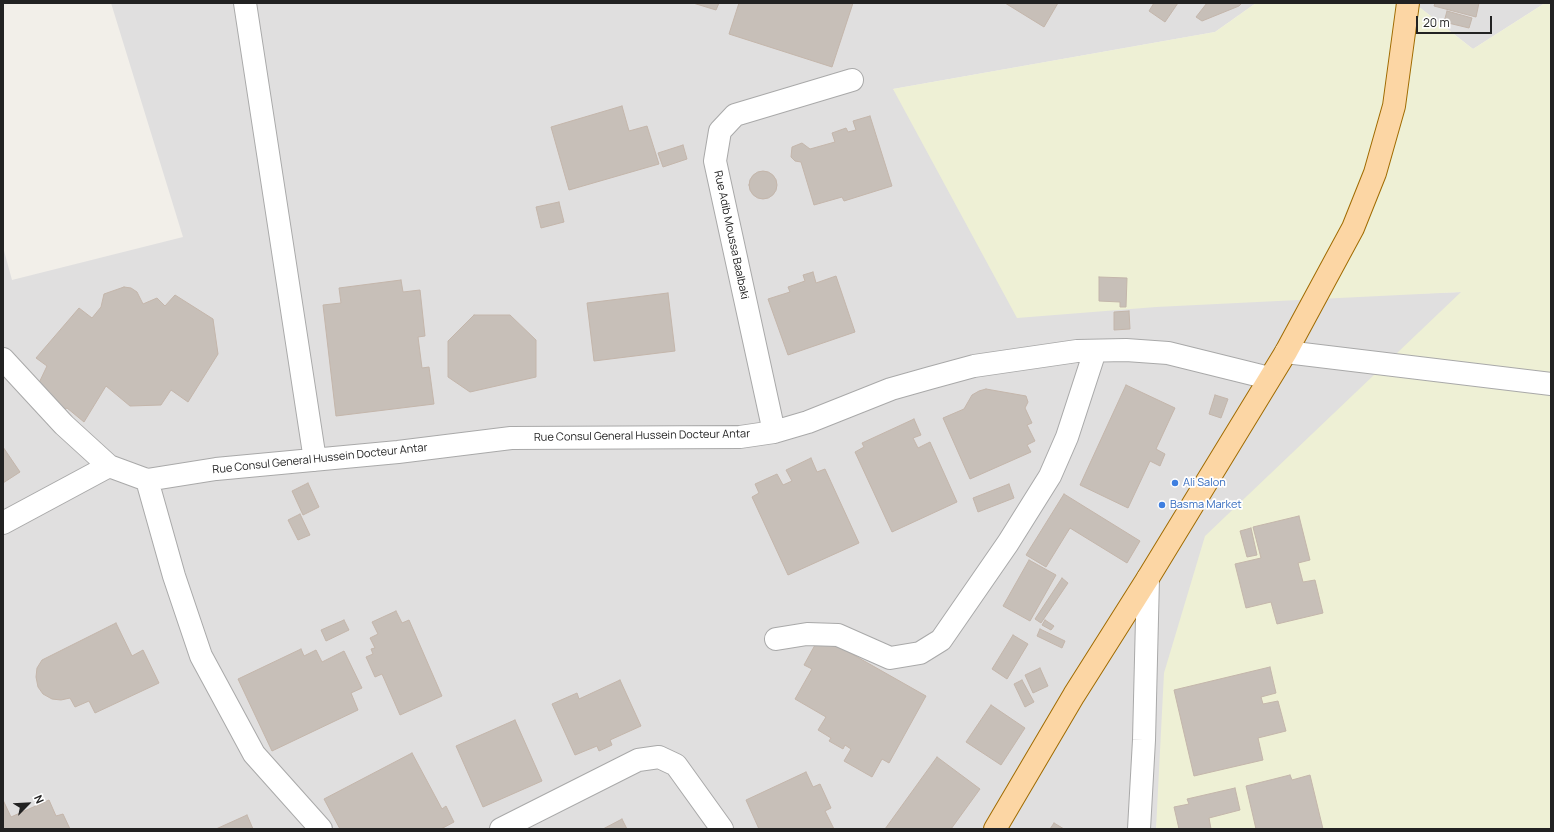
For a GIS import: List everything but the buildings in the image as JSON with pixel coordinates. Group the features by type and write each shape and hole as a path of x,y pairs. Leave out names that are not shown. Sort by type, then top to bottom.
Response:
{"main road":[{"path":"995,829 1074,695 1148,578 1286,352 1353,228 1375,173 1394,106 1408,3"}],"street":[{"path":"245,3 315,460"},
{"name":"Rue Adib Moussa Baalbaki","path":"774,432 715,161 720,131 735,115 852,80"},
{"name":"Rue Consul General Hussein Docteur Antar","path":"147,480 216,469 315,460 511,438 740,437 774,432 808,422 891,389 974,366 1077,351 1126,350 1168,353 1269,378"},
{"path":"776,639 807,634 838,635 890,658 920,653 941,640 1008,543 1050,476 1067,437 1095,351"},
{"path":"1286,352 1551,384"},
{"path":"3,360 64,425 109,466 147,480 174,576 201,656 254,754 321,829"},
{"path":"3,523 109,466"},
{"path":"1139,829 1148,578"},
{"path":"501,829 638,760 659,756 676,765 722,829"}],"shaded area":[{"path":"111,3 1256,3 1215,32 893,89 1238,300 1462,292 1158,812 1156,829 3,829 3,247 12,280 183,237"},
{"path":"1414,3 1545,3 1473,49"}],"green space":[{"path":"1256,3 1414,3 1473,49 1545,3 1551,3 1551,829 1156,829 1164,673 1205,536 1461,292 1156,307 1017,318 893,89 1215,32"}],"place":[{"name":"Ali Salon","path":"1175,483"},
{"name":"Basma Market","path":"1162,505"}]}
